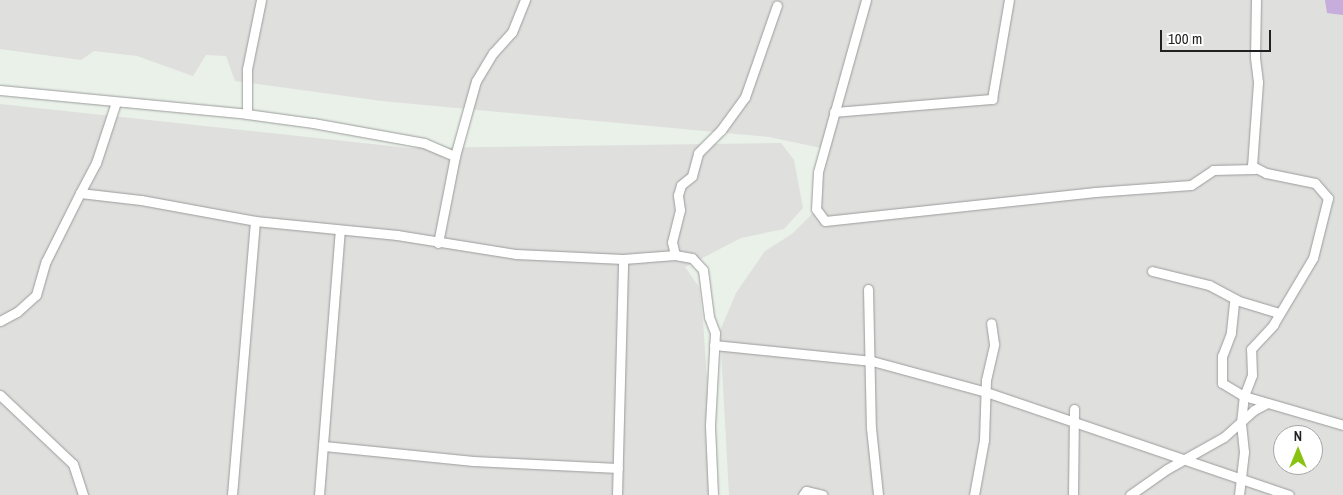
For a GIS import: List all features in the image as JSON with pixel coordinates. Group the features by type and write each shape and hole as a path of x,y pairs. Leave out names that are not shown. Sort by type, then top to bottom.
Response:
{"street":[{"path":"247,114 247,69 261,0"},
{"path":"438,243 454,156 476,81 493,53 512,32 525,0"},
{"path":"866,0 818,172 816,209 825,221 1095,192 1192,185 1213,170 1255,169 1315,183 1328,198 1313,258 1273,325 1251,349 1252,375 1244,396 1241,423 1244,452 1239,495"},
{"path":"834,112 992,99 1009,0"},
{"path":"1255,169 1252,166 1251,148 1258,82 1254,57 1256,0"},
{"path":"676,255 672,242 680,210 678,196 681,185 692,176 698,153 722,130 745,97 777,5"},
{"path":"0,90 247,114 424,144 454,156"},
{"path":"0,321 17,312 36,295 46,261 96,163 116,102"},
{"path":"80,192 141,200 255,221 397,234 438,243 516,254 623,259 676,255 692,258 703,270 714,345 710,426 713,495"},
{"path":"232,495 255,221"},
{"path":"319,495 340,230"},
{"path":"618,495 623,259"},
{"path":"1152,271 1209,285 1239,301 1279,313"},
{"path":"868,288 872,361 871,428 878,495"},
{"path":"1234,303 1231,333 1222,356 1220,376 1222,383 1244,396 1343,426"},
{"path":"974,495 984,440 986,392 994,344 992,323"},
{"path":"714,345 872,361 986,392 1289,495"},
{"path":"0,395 73,464 83,495"},
{"path":"1130,495 1167,469 1224,437 1254,410 1267,403"},
{"path":"1073,495 1074,409"},
{"path":"324,446 473,462 618,468"},
{"path":"803,495 806,492 823,495"}],"shaded area":[{"path":"0,0 1343,0 1343,495 729,495 720,331 736,293 765,251 792,234 819,207 821,148 769,137 382,101 235,81 226,56 206,55 193,76 137,56 94,51 81,60 0,49"},
{"path":"1325,0 1343,0 1343,15 1327,13"},
{"path":"0,104 409,148 781,143 794,160 803,208 784,229 741,238 685,267 699,287 715,495 0,495"}]}
